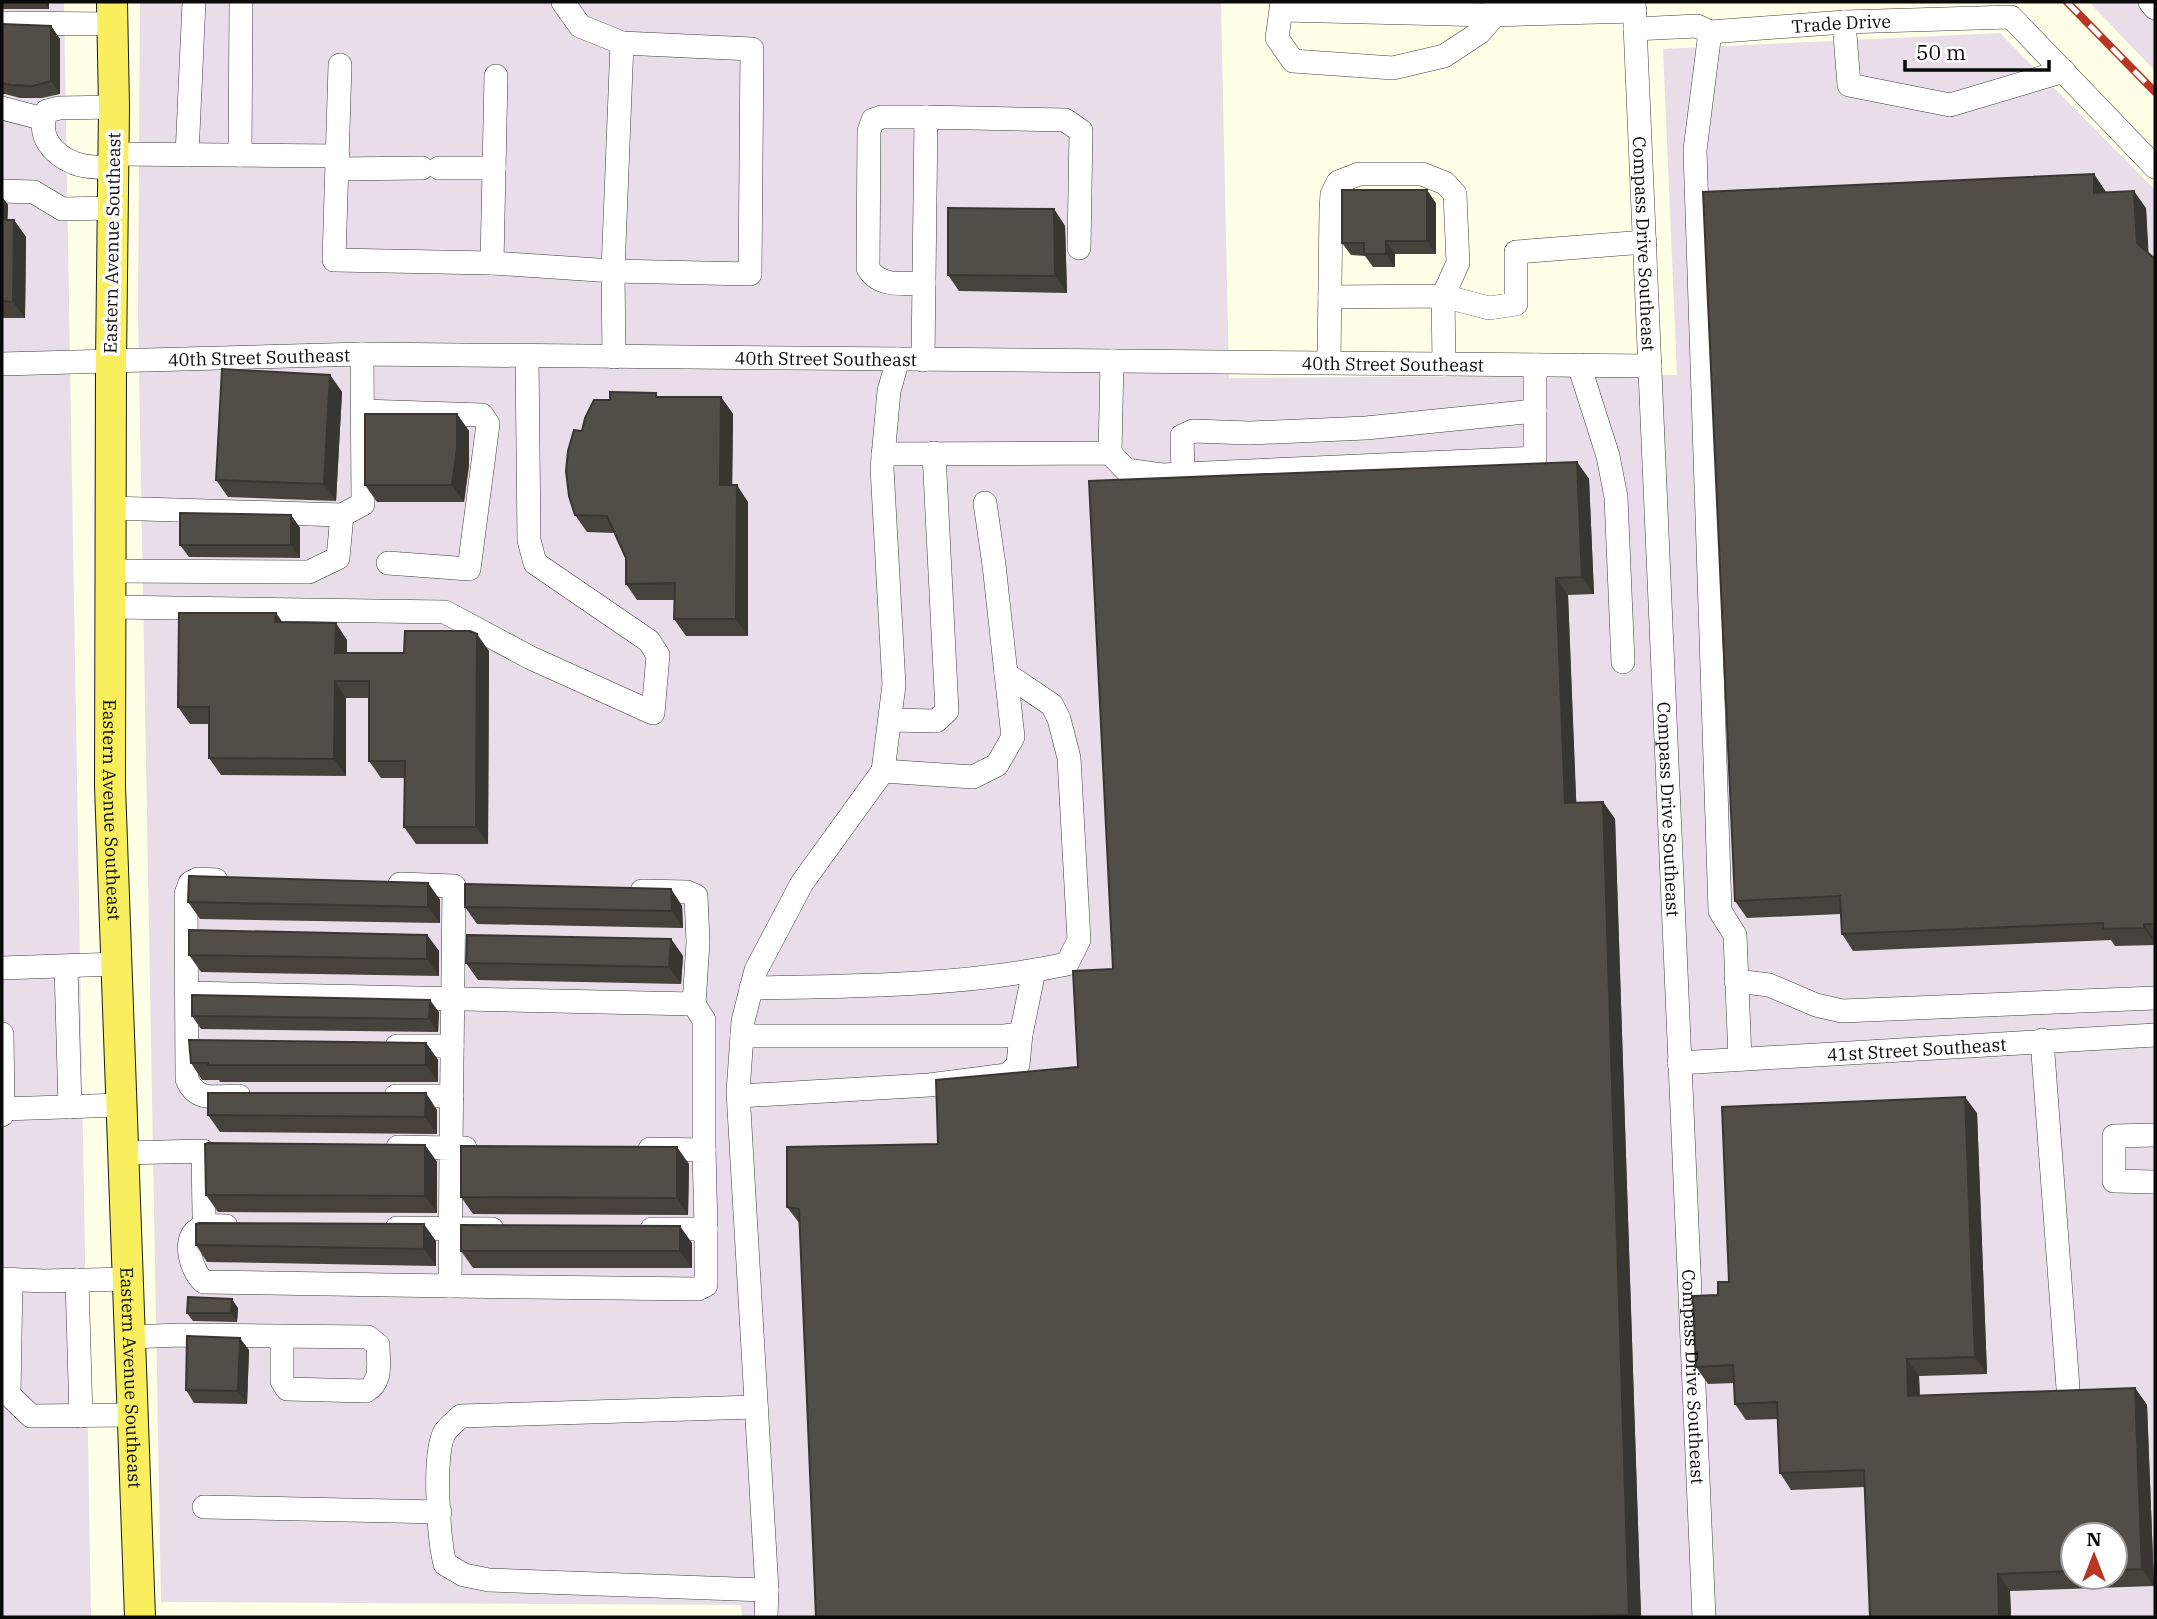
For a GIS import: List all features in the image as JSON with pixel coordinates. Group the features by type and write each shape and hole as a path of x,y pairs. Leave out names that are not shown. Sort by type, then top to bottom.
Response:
{"main road":[{"name":"Eastern Avenue Southeast","path":"112,13 114,107 110,786 140,1617"}],"street":[{"path":"187,155 194,2"},
{"path":"240,155 241,2"},
{"path":"340,65 334,260 492,263 613,271 750,274 752,49 622,43 580,26 563,2"},
{"path":"2150,2 2155,8"},
{"path":"1282,6 1277,38 1293,61 1393,68 1444,56 1479,33 1495,8"},
{"name":"Trade Drive","path":"1282,6 1495,8 1635,14 1697,26 1710,32 1844,22 2011,17 2155,167"},
{"path":"2,23 112,13"},
{"name":"Compass Drive Southeast","path":"1635,14 1704,1617"},
{"path":"1844,22 1849,85 1950,105 2064,71"},
{"path":"1710,32 1695,150 1720,911 1735,935 1740,1059"},
{"path":"614,356 613,271 622,43"},
{"path":"492,263 496,75"},
{"path":"114,107 59,108 47,111 42,123 44,135 58,153 75,164 187,155 240,155 430,168 494,168"},
{"path":"2,108 44,119"},
{"path":"924,282 883,282 873,277 868,268 869,131 873,120 882,117 1065,120 1081,131 1079,248"},
{"path":"923,360 926,117"},
{"path":"1329,362 1332,194 1338,182 1359,174 1422,174 1445,183 1455,194 1458,263 1443,296 1444,364"},
{"path":"2,191 34,192 62,209 113,208"},
{"path":"1330,297 1443,296 1489,308 1516,304 1516,252 1645,243"},
{"path":"111,508 342,515 363,504 362,354"},
{"name":"40th Street Southeast","path":"2,364 362,354 1650,366"},
{"path":"112,607 445,612 531,658 653,713 658,655 649,641 535,563 529,540 527,356"},
{"path":"766,1617 738,1097 742,1036 756,970 802,883 883,771 894,685 882,468 889,391 898,359"},
{"path":"1112,361 1110,453 1126,470 1163,475 1535,458 1535,365"},
{"path":"1579,365 1608,456 1616,497 1623,662"},
{"path":"363,411 482,415 488,424 469,569 388,563"},
{"path":"1183,474 1182,436 1193,431 1250,433 1366,428 1535,411"},
{"path":"890,720 936,721 947,711 934,453"},
{"path":"883,454 1110,453"},
{"path":"883,771 972,777 997,765 1013,737 985,503"},
{"path":"111,571 309,572 338,558 342,515"},
{"path":"751,989 882,986 1011,976 1068,964 1079,940 1069,758 1059,719 1052,705 1006,674"},
{"path":"239,880 198,879 190,883 186,894 187,1079 191,1089 201,1096 256,1096"},
{"path":"373,884 481,886"},
{"path":"450,1286 454,886"},
{"path":"248,1227 208,1226 196,1230 190,1238 191,1263 198,1277 204,1282 450,1286 698,1289 706,1285 704,1020 694,1004 698,942 696,896 687,892 618,890"},
{"path":"186,933 213,933"},
{"path":"426,937 480,938"},
{"path":"671,942 698,942"},
{"path":"2,968 116,964"},
{"path":"66,967 70,1107"},
{"path":"738,1097 929,1085 1007,1075 1017,1065 1034,971"},
{"path":"1737,981 1769,985 1816,1005 1842,1011 2155,998"},
{"path":"187,993 694,1004"},
{"path":"2,1034 3,1112 121,1104"},
{"path":"742,1036 1021,1034"},
{"name":"41st Street Southeast","path":"1679,1063 2155,1035"},
{"path":"2042,1040 2068,1388"},
{"path":"187,1043 215,1043"},
{"path":"368,1045 452,1046"},
{"path":"368,1096 452,1096"},
{"path":"2155,1135 2114,1136 2114,1181 2155,1182"},
{"path":"382,1147 491,1148"},
{"path":"123,1153 210,1148 204,1214"},
{"path":"624,1149 704,1150"},
{"path":"369,1228 518,1229"},
{"path":"625,1229 706,1230"},
{"path":"128,1279 7,1279 6,1403 31,1416 132,1415"},
{"path":"77,1280 81,1416"},
{"path":"131,1337 282,1336"},
{"path":"756,1407 461,1416 444,1433 438,1460 441,1547 445,1564 464,1575 489,1580 766,1590"},
{"path":"204,1507 440,1513"}],"shaded area":[{"path":"2,2 64,2 91,1617 2,1617"},
{"path":"140,2 1221,2 1229,378 1677,375 1663,49 2000,33 2155,190 2155,1617 742,1617 741,1605 161,1602 138,314"},
{"path":"2089,2 2155,2 2155,71"}],"building":[{"path":"2,24 51,26 51,81 33,86 2,83"},
{"path":"2094,174 2094,193 2134,191 2137,243 2155,259 2155,924 2144,924 2144,928 2103,929 2103,923 1842,934 1840,896 1735,901 1703,192"},
{"path":"1342,190 1427,190 1427,241 1386,241 1386,254 1364,254 1364,243 1342,243"},
{"path":"948,208 1054,209 1055,276 948,275"},
{"path":"2,220 14,220 13,302 2,301"},
{"path":"222,369 330,375 324,484 216,480"},
{"path":"610,392 656,393 656,397 721,397 720,485 737,485 736,619 674,619 675,583 626,584 626,558 607,516 575,515 566,471 568,451 574,430 582,431 594,400 610,400"},
{"path":"365,414 457,414 457,448 452,485 365,485"},
{"path":"1577,462 1582,577 1556,578 1565,803 1603,802 1629,1615 816,1617 799,1209 787,1207 787,1147 938,1144 936,1080 1078,1067 1073,971 1113,969 1089,481"},
{"path":"180,513 291,515 291,545 180,545"},
{"path":"179,613 276,613 275,622 336,623 335,653 404,653 405,631 470,631 477,634 476,827 404,827 405,761 369,761 369,681 335,681 334,759 209,758 209,707 178,707"},
{"path":"189,876 428,883 428,907 188,902"},
{"path":"465,884 671,889 672,911 465,907"},
{"path":"189,930 427,935 427,959 189,955"},
{"path":"467,935 671,939 669,967 466,963"},
{"path":"192,995 430,1000 429,1019 192,1016"},
{"path":"189,1040 426,1043 426,1065 208,1065 191,1063"},
{"path":"208,1093 426,1093 425,1117 208,1115"},
{"path":"1965,1097 1975,1357 1907,1359 1908,1396 2135,1388 2142,1569 2129,1569 2129,1521 2059,1521 2059,1572 1998,1574 1999,1617 1870,1617 1864,1470 1780,1473 1777,1402 1735,1404 1733,1365 1696,1367 1693,1296 1718,1295 1718,1282 1729,1282 1722,1107"},
{"path":"205,1144 425,1145 425,1196 206,1195"},
{"path":"461,1146 677,1147 677,1198 461,1197"},
{"path":"196,1224 424,1224 424,1249 196,1245"},
{"path":"461,1225 680,1226 680,1251 461,1251"},
{"path":"188,1297 232,1299 231,1313 187,1313"},
{"path":"187,1336 240,1338 238,1391 186,1390"}],"railway":[{"path":"2067,2 2155,92"}]}
